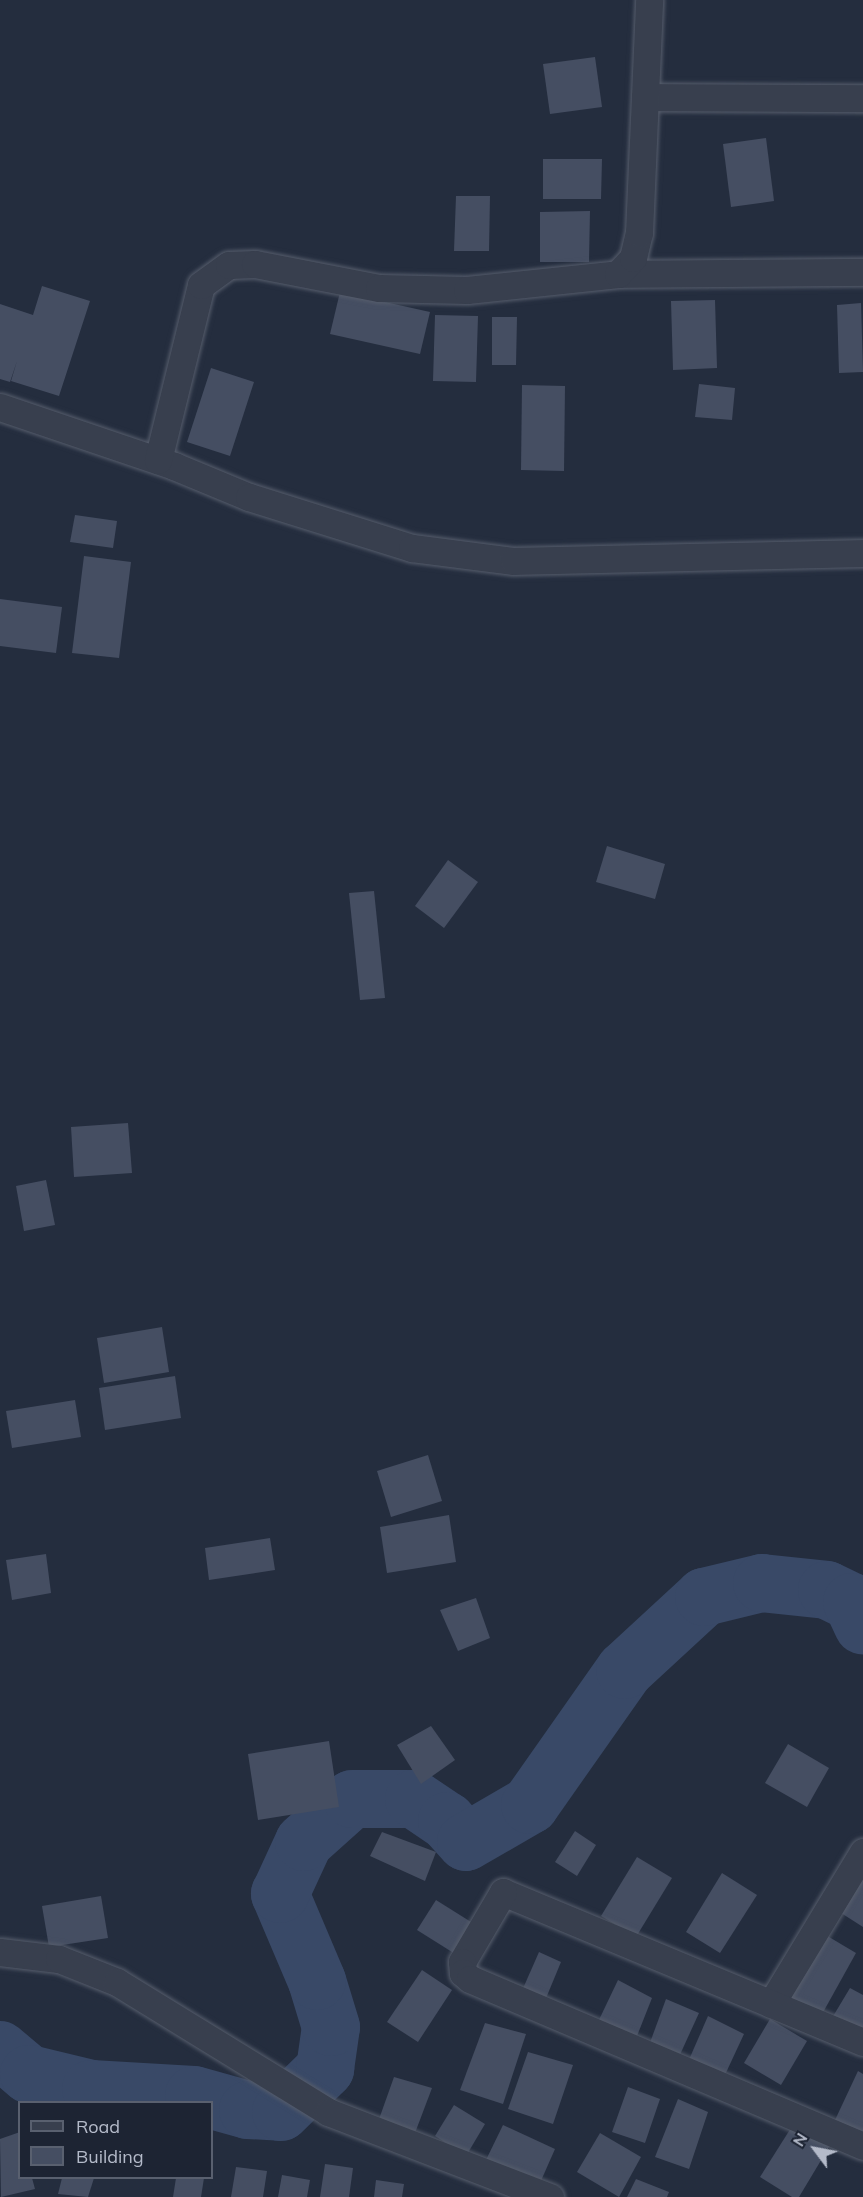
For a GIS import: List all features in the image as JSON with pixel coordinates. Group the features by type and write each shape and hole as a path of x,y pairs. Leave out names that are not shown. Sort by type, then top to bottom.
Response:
{"street":[{"path":"618,274 633,258 639,233 649,0"},
{"path":"645,97 863,98"},
{"path":"158,460 201,285 229,265 255,264 379,288 456,290 618,274 863,272"},
{"path":"0,406 158,460 249,497 423,550 514,561 863,553"},
{"path":"771,2004 863,1852"},
{"path":"863,2042 503,1892 462,1962 463,1973 470,1980 863,2146"},
{"path":"0,1952 59,1959 117,1982 328,2112 550,2197"}],"building":[{"path":"595,57 602,107 550,114 543,64"},
{"path":"766,138 774,201 731,207 723,144"},
{"path":"543,159 602,159 601,199 543,199"},
{"path":"456,196 490,196 489,251 454,251"},
{"path":"590,211 589,262 540,262 540,212"},
{"path":"42,286 90,301 59,396 11,381 17,361 10,382 0,379 0,304 33,315"},
{"path":"340,292 430,312 420,354 330,334"},
{"path":"715,300 717,368 673,370 671,301"},
{"path":"861,303 863,372 839,373 837,305"},
{"path":"435,315 478,316 476,382 433,381"},
{"path":"492,317 517,317 516,365 492,365"},
{"path":"211,368 254,382 230,456 187,442"},
{"path":"699,384 735,388 732,420 695,417"},
{"path":"522,385 565,386 564,471 521,470"},
{"path":"75,515 117,521 113,548 70,542"},
{"path":"84,556 131,562 119,658 72,653"},
{"path":"0,599 62,607 56,653 0,646"},
{"path":"607,846 665,864 655,899 596,882"},
{"path":"448,860 478,882 444,928 415,906"},
{"path":"374,891 385,998 360,1000 349,893"},
{"path":"128,1123 132,1173 74,1177 71,1127"},
{"path":"46,1180 55,1225 24,1231 16,1186"},
{"path":"162,1327 169,1372 104,1383 97,1338"},
{"path":"175,1376 181,1418 105,1430 99,1388"},
{"path":"75,1400 81,1437 12,1448 6,1411"},
{"path":"428,1455 442,1501 391,1517 377,1471"},
{"path":"449,1515 456,1562 387,1573 380,1527"},
{"path":"270,1538 275,1570 209,1580 205,1548"},
{"path":"46,1554 51,1593 12,1600 6,1560"},
{"path":"476,1598 490,1638 458,1651 440,1610"},
{"path":"431,1726 455,1760 421,1784 397,1745"},
{"path":"329,1741 339,1807 258,1820 248,1754"},
{"path":"788,1744 829,1768 807,1807 765,1783"},
{"path":"575,1831 596,1845 577,1876 555,1862"},
{"path":"382,1832 436,1852 425,1881 370,1856"},
{"path":"637,1857 672,1878 636,1937 601,1916"},
{"path":"863,1867 863,1927 838,1911"},
{"path":"722,1873 757,1895 720,1953 686,1932"},
{"path":"101,1896 108,1938 49,1947 42,1906"},
{"path":"436,1900 479,1927 460,1957 417,1930"},
{"path":"824,1934 856,1953 821,2016 788,1998"},
{"path":"539,1952 561,1962 544,2003 521,1993"},
{"path":"422,1970 452,1990 418,2042 387,2022"},
{"path":"618,1980 652,1998 635,2041 597,2024"},
{"path":"850,1988 863,1995 863,2034 832,2018"},
{"path":"666,1999 699,2013 678,2059 648,2048"},
{"path":"708,2016 744,2034 724,2077 688,2062"},
{"path":"770,2019 807,2041 781,2085 744,2063"},
{"path":"485,2023 526,2034 503,2104 460,2090"},
{"path":"528,2052 573,2065 553,2124 508,2109"},
{"path":"858,2071 863,2074 863,2132 835,2120"},
{"path":"394,2077 432,2088 415,2133 378,2122"},
{"path":"628,2087 660,2099 645,2143 612,2132"},
{"path":"678,2099 708,2112 689,2169 655,2157"},
{"path":"454,2105 485,2124 466,2156 435,2136"},
{"path":"796,2120 832,2142 799,2197 792,2197 760,2177"},
{"path":"503,2125 555,2149 540,2183 485,2162"},
{"path":"18,2133 18,2179 32,2179 35,2189 1,2197 0,2139"},
{"path":"600,2133 641,2157 619,2197 577,2172"},
{"path":"325,2164 353,2168 349,2197 320,2197"},
{"path":"236,2167 267,2171 263,2197 231,2197"},
{"path":"282,2175 310,2180 307,2197 278,2197"},
{"path":"62,2179 94,2179 88,2197 58,2194"},
{"path":"176,2179 204,2179 201,2197 173,2197"},
{"path":"636,2179 669,2192 667,2197 627,2197"},
{"path":"376,2180 404,2184 402,2197 374,2197"}],"waterway":[{"path":"0,2050 29,2074 91,2089 194,2095 248,2110 281,2112 325,2069 331,2027 317,1981 280,1894 304,1842 352,1799 414,1799 447,1821 466,1842 530,1805 625,1670 704,1597 762,1583 827,1590 852,1602 863,1626"}]}
